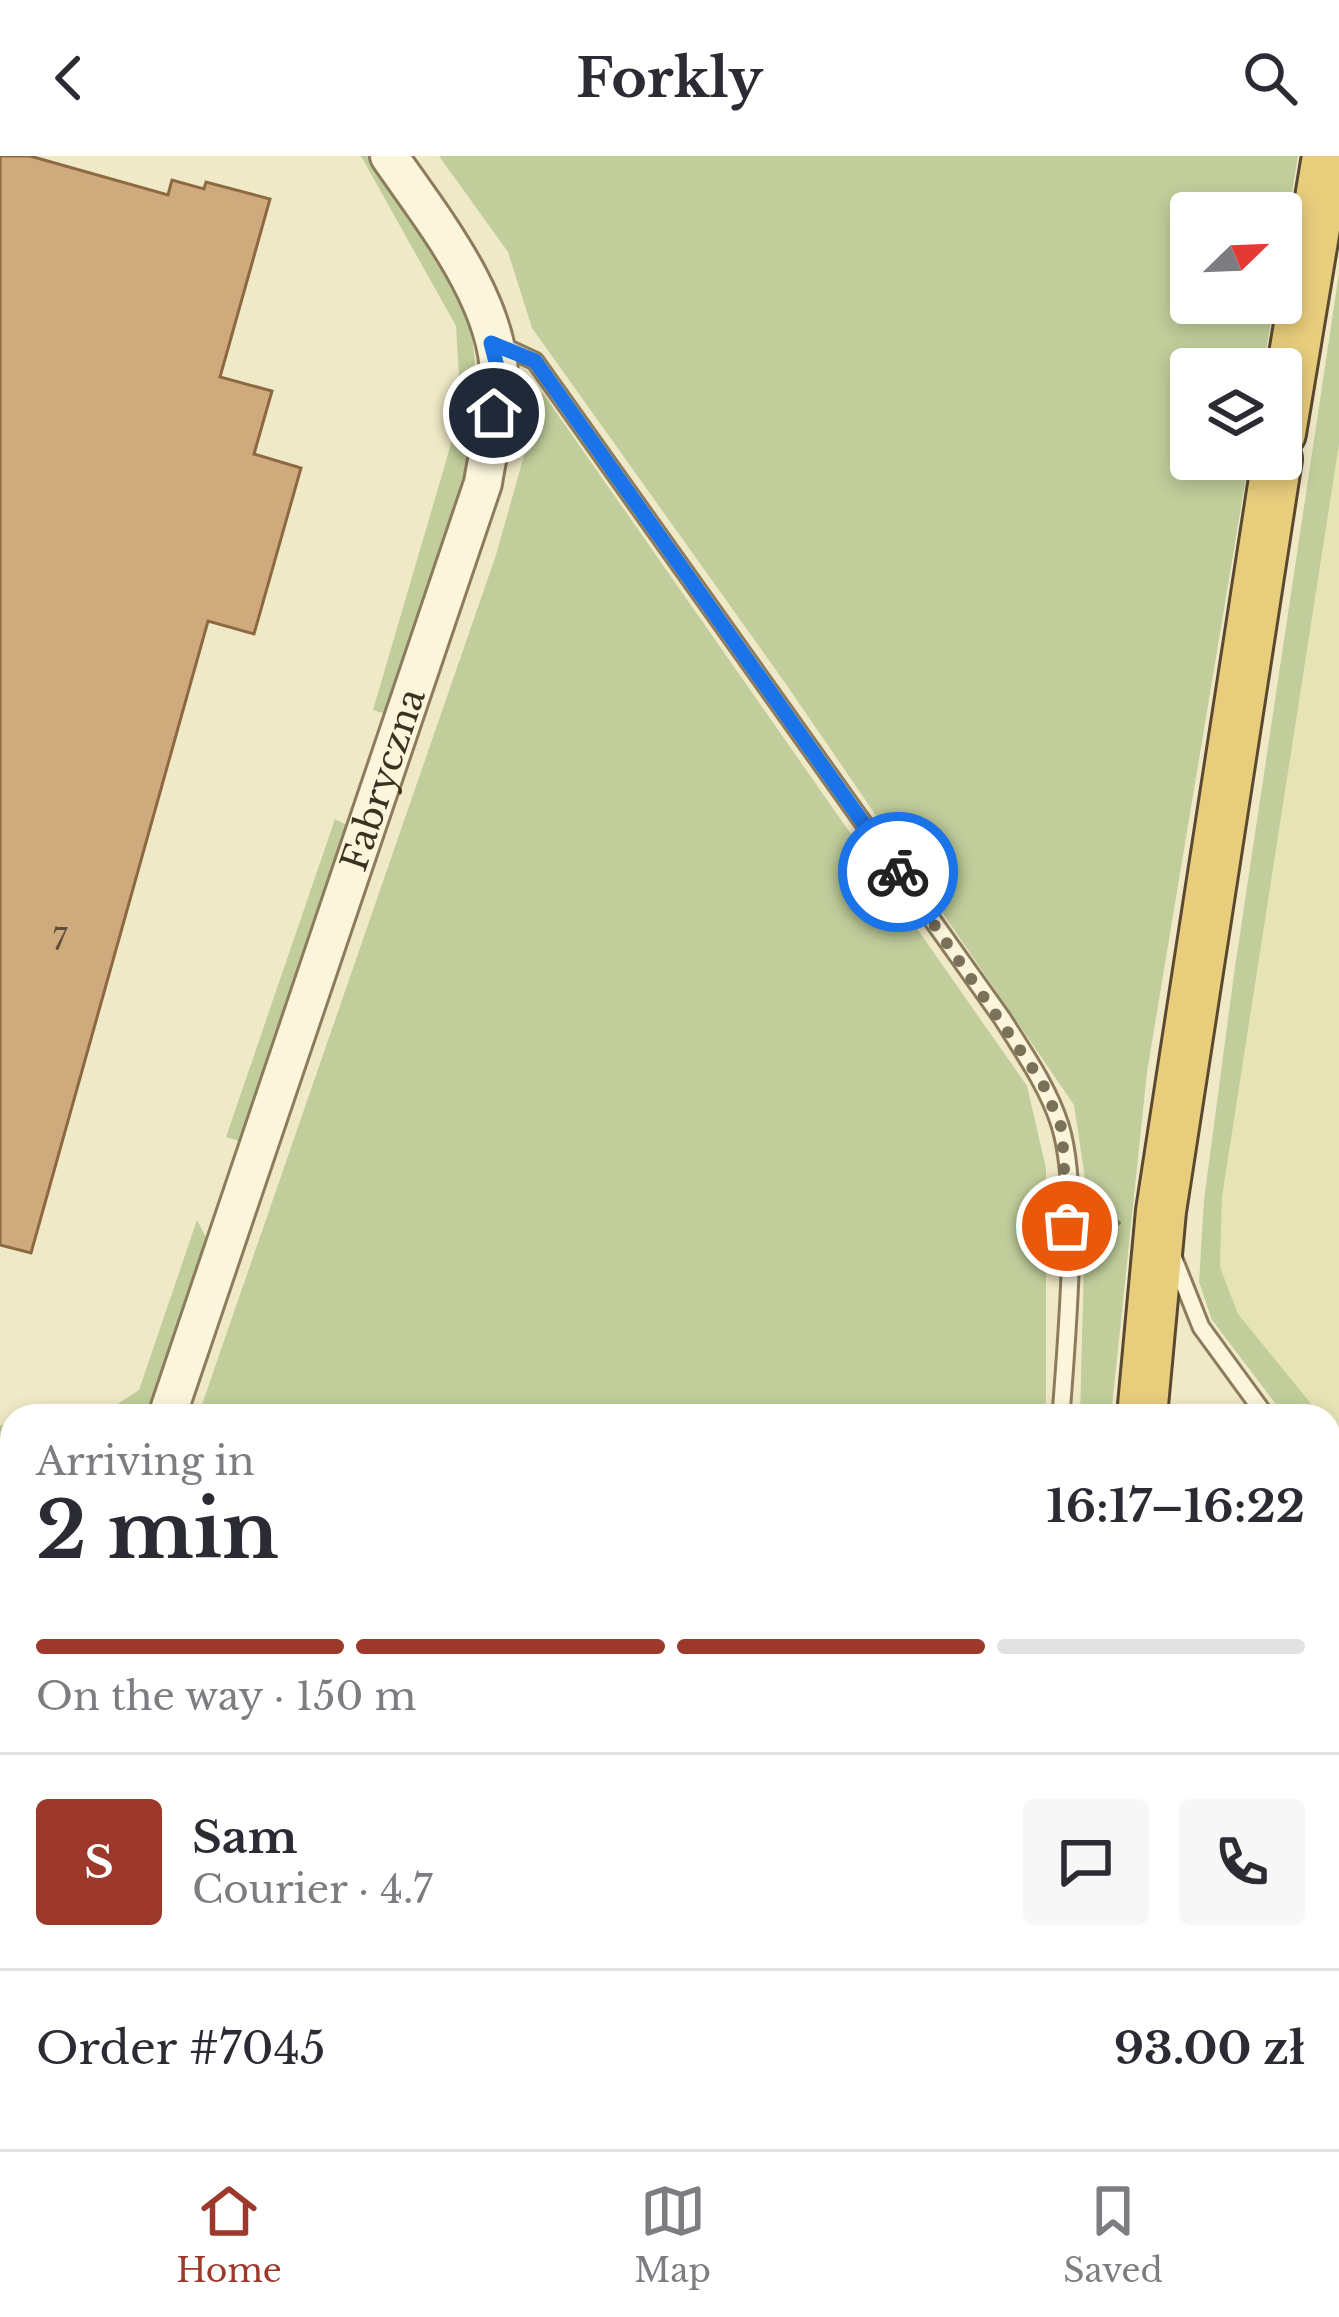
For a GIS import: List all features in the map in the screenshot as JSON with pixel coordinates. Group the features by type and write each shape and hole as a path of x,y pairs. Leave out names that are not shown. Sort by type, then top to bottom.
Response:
{"highway":[{"path":"1295,348 1327,156"},
{"path":"1143,1404 1161,1211 1274,480"}],"street":[{"name":"Fabryczna","path":"171,1404 483,483 500,378 491,343 468,278 389,156"}],"lane":[{"path":"491,343 535,361 1002,1018 1042,1082 1062,1129 1067,1185 1061,1404"},
{"path":"1161,1211 1201,1328 1257,1404"}],"path":[{"path":"1067,1185 1098,1201 1155,1268"}],"shaded area":[{"path":"1339,444 1339,1404 1311,1404 1238,1314 1220,1267 1222,1197"}],"green space":[{"path":"361,156 376,156 440,253 467,315 475,366 468,468 439,568 386,714 373,710 461,410 456,326"},
{"path":"439,156 1298,156 1292,192 1170,192 1170,324 1270,324 1266,348 1170,348 1170,480 1246,480 1147,1072 1112,1404 1080,1404 1086,1185 1074,1105 788,687 532,328 508,252"},
{"path":"1339,273 1339,444 1222,1197 1220,1267 1238,1314 1311,1404 1276,1404 1212,1320 1199,1282 1204,1200"},
{"path":"542,392 1027,1086 1046,1168 1046,1404 202,1404 496,555"},
{"path":"335,819 350,827 242,1142 226,1137"},
{"path":"197,1220 209,1243 152,1404 117,1404 139,1390"}],"building":[{"path":"0,156 30,156 168,195 172,180 204,189 206,182 270,199 220,377 272,391 254,454 301,468 254,634 208,621 31,1253 0,1245"}],"way so far":[{"path":"898,872 1042,1082 1062,1129 1067,1226"}],"route":[{"path":"494,413 500,378 491,343 535,361 898,872"}]}
